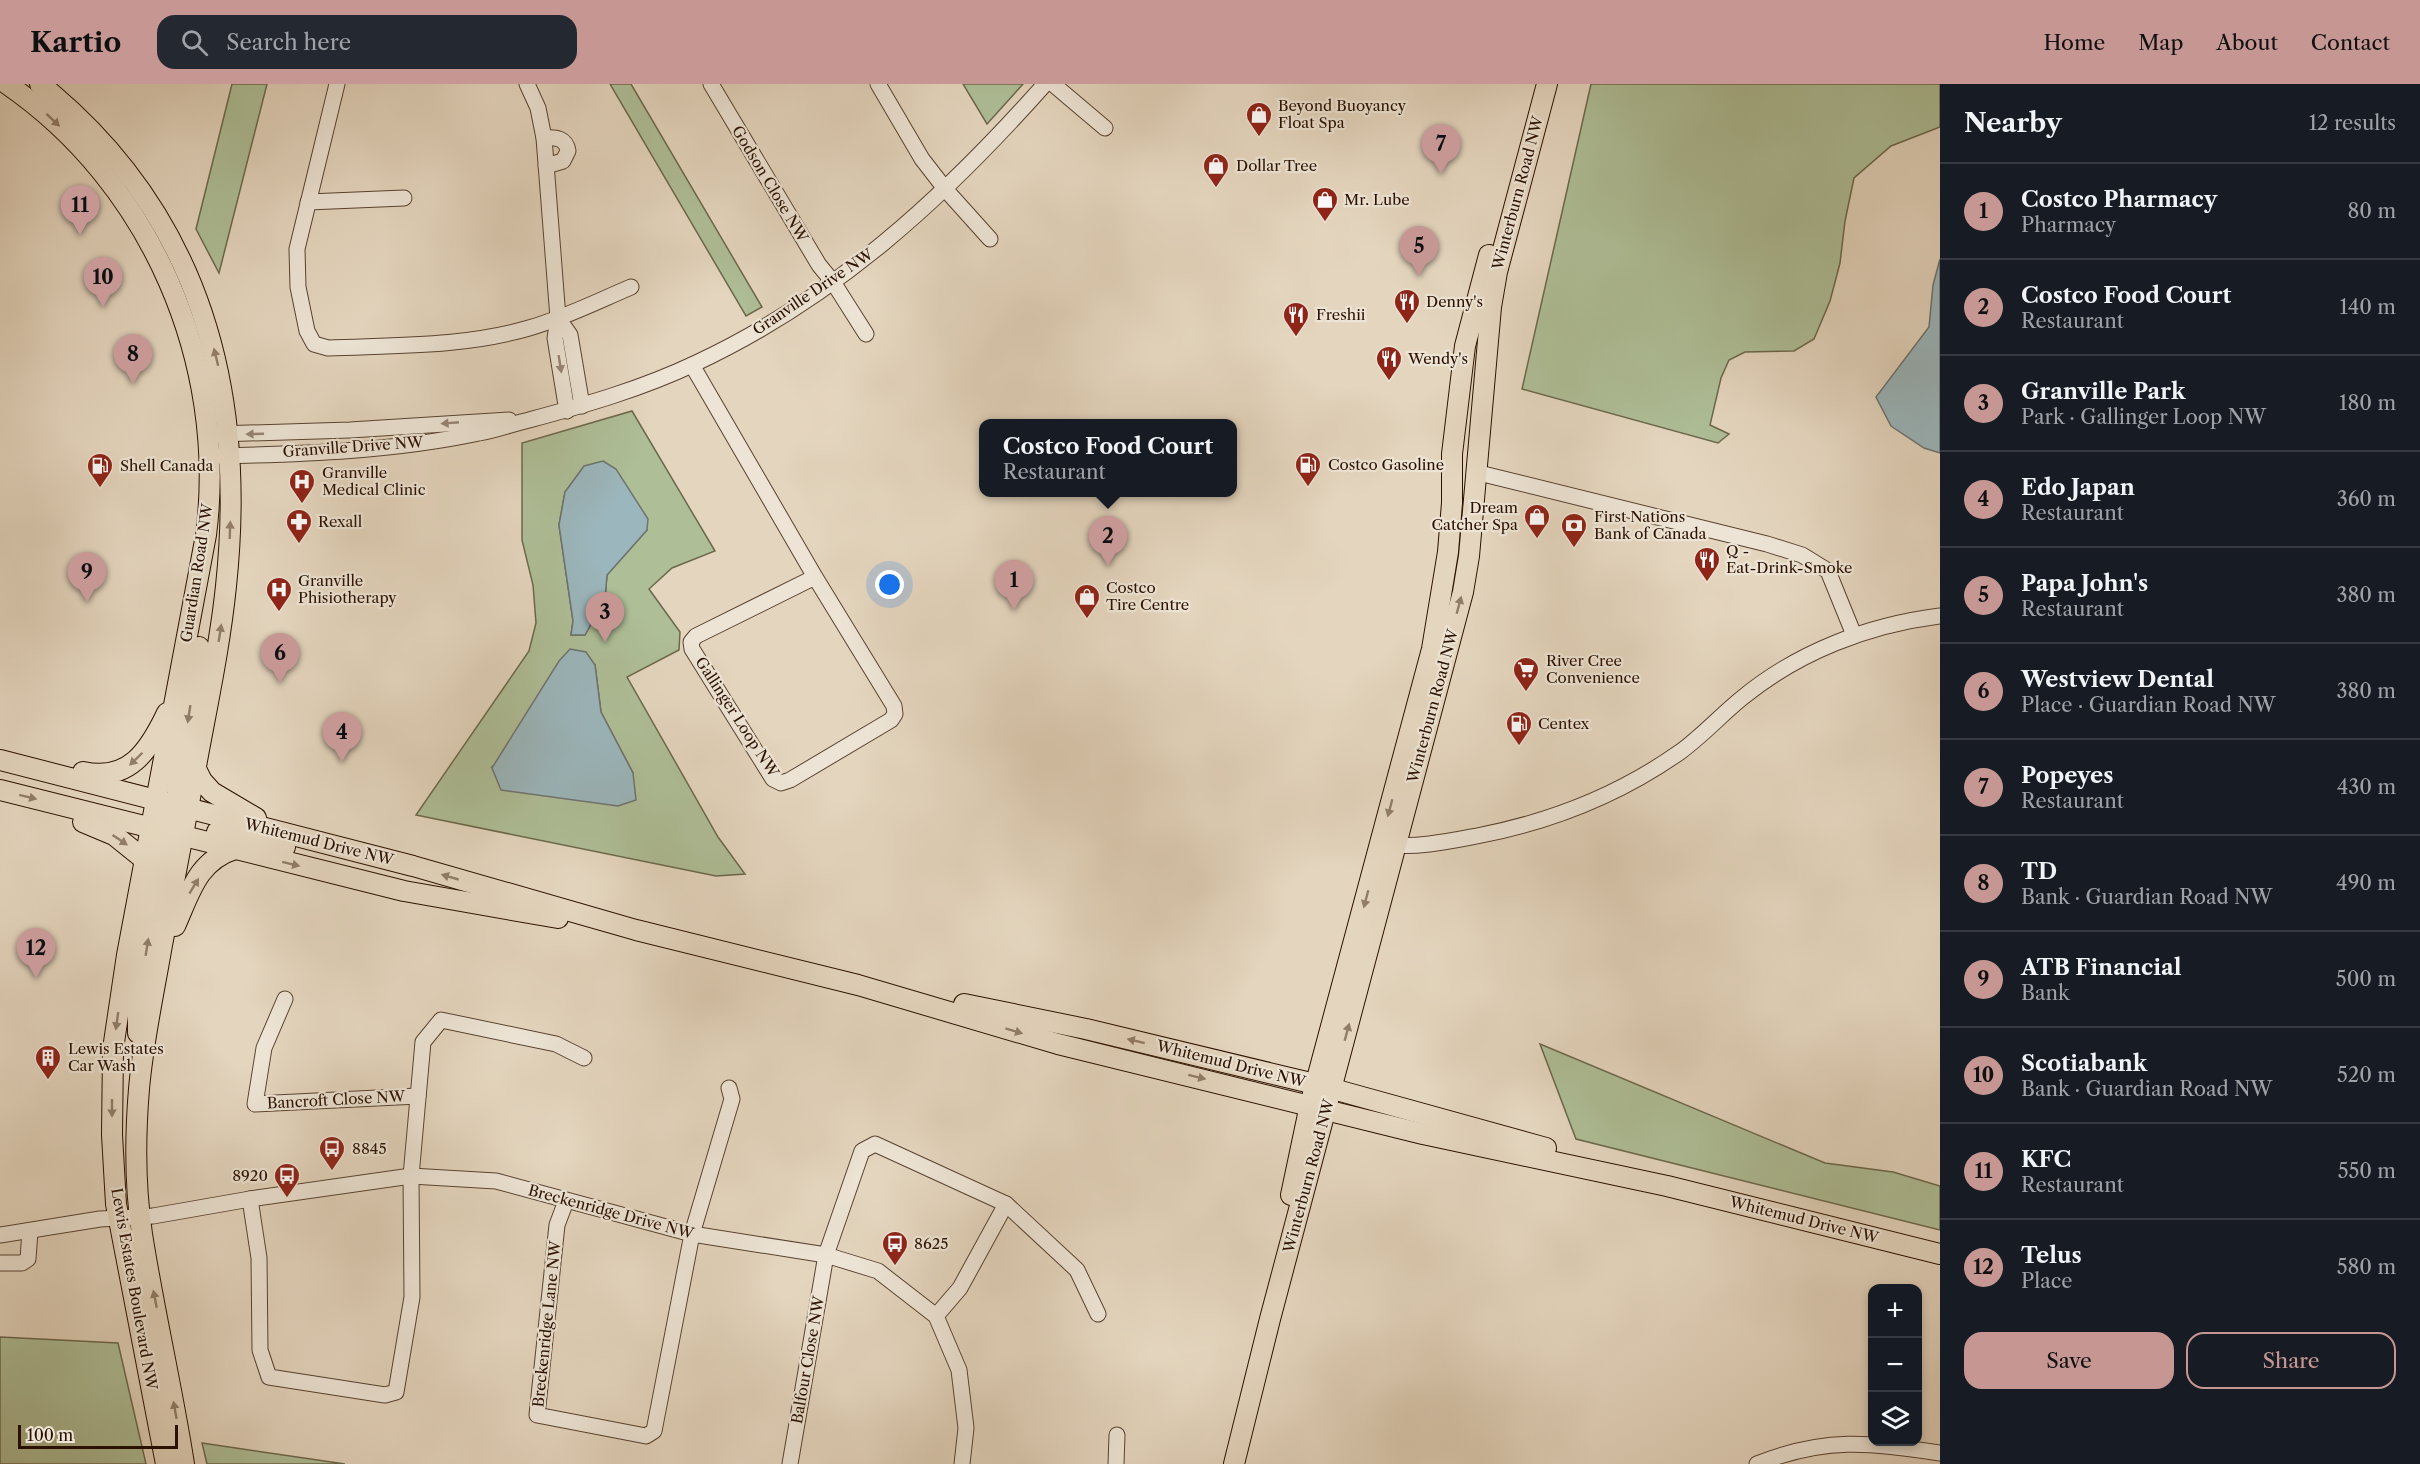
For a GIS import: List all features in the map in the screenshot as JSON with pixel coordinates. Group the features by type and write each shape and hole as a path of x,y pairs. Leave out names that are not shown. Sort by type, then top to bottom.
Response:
{"main road":[{"name":"Guardian Road NW","path":"7,84 45,113 79,145 119,193 145,233 175,294 218,434 230,456 231,525 226,588 195,767 174,824"},
{"name":"Guardian Road NW","path":"40,84 71,110 108,149 139,187 169,234 190,278 208,329 219,372 218,434 210,456 207,522 200,573 157,802 174,824"},
{"name":"Winterburn Road NW","path":"1389,844 1432,650 1442,594 1452,513 1452,454 1465,346 1534,84"},
{"name":"Winterburn Road NW","path":"1234,1464 1270,1319 1272,1280 1323,1097 1389,844 1463,592 1469,556 1486,350 1494,290 1546,84"},
{"path":"1475,304 1475,340 1467,431 1468,455 1475,472"},
{"path":"142,1067 136,1018 174,824 203,619 200,573"},
{"path":"27,767 48,764 101,775 124,770 139,758 151,743 177,692"},
{"name":"Whitemud Drive NW","path":"0,760 157,802 174,824 235,849 404,891 501,910 636,930"},
{"path":"195,767 202,781 212,792 234,807 253,815 266,829"},
{"name":"Whitemud Drive NW","path":"0,790 56,804 174,824 266,829 372,856 636,930 858,985 1086,1029 1323,1097 1519,1140 1667,1186"},
{"path":"56,804 85,823 114,836 145,860"},
{"path":"174,824 313,853 372,856"},
{"name":"Lewis Estates Boulevard NW","path":"166,1464 118,1218 112,1131 113,1049 145,860 174,824"},
{"name":"Lewis Estates Boulevard NW","path":"174,824 160,958 142,1067 136,1127 141,1217 184,1464"},
{"path":"160,958 183,905 205,867 219,854 235,849"},
{"name":"Whitemud Drive NW","path":"1323,1097 1424,1134 1667,1186 1940,1254"}],"street":[{"path":"337,84 299,240 297,277 308,336 310,341 318,347 464,341 509,333 558,318 631,287"},
{"path":"527,84 537,108 544,138 558,318 555,338 567,411"},
{"name":"Godson Close NW","path":"711,84 819,265 833,282 866,334"},
{"path":"878,84 914,147 946,190 990,239"},
{"name":"Granville Drive NW","path":"210,456 351,449 479,434 567,411 635,389 692,365 764,327 833,282 888,240 946,190 987,149 1045,84"},
{"path":"1053,84 1105,128"},
{"path":"544,138 562,140 566,143 568,151 563,161 546,166"},
{"path":"308,202 404,198"},
{"path":"558,318 570,334 582,406"},
{"name":"Gallinger Loop NW","path":"692,365 815,577 894,706 895,714 891,720 790,780 781,783 773,779 692,649 691,642 696,636 815,577"},
{"name":"Granville Drive NW","path":"218,434 350,430 472,421 530,420"},
{"path":"1475,472 1767,544 1802,555 1827,571 1854,635"},
{"path":"1389,844 1452,841 1508,830 1573,811 1611,793 1681,752 1743,697 1804,657 1854,635 1940,616"},
{"name":"Bancroft Close NW","path":"285,999 264,1048 255,1104 418,1096"},
{"path":"250,1199 259,1258 260,1350 269,1377 385,1395 396,1392 412,1297 411,1176 423,1042 441,1020 556,1044 584,1058"},
{"path":"692,1234 732,1099 729,1088"},
{"name":"Balfour Close NW","path":"790,1464 826,1255 862,1151 875,1144 1006,1204"},
{"name":"Breckenridge Drive NW","path":"0,1235 100,1219 141,1217 411,1176 496,1181 692,1234 826,1255 878,1271 936,1316 959,1370 966,1428 962,1464"},
{"name":"Breckenridge Lane NW","path":"566,1201 557,1225 537,1415 646,1436 654,1431 692,1234"},
{"path":"936,1316 960,1288 1006,1204 1077,1270 1098,1314"},
{"path":"0,1263 22,1263 28,1259 30,1231"},
{"path":"1116,1464 1117,1435"},
{"path":"1757,1464 1792,1451 1840,1443 1888,1445 1940,1453"}],"green space":[{"path":"232,84 267,84 219,273 196,229"},
{"path":"610,84 631,84 762,307 746,316"},
{"path":"963,84 1023,84 987,124"},
{"path":"1591,84 1940,84 1940,127 1891,146 1854,178 1845,221 1840,263 1830,301 1814,339 1794,351 1745,352 1729,360 1721,378 1710,425 1729,434 1718,443 1522,389"},
{"path":"632,411 715,551 672,568 649,589 680,632 679,650 627,677 718,837 745,874 716,876 416,815 529,651 536,623 533,585 522,540 522,443","holes":["584,467 647,530 607,575 605,599 585,635 571,635 573,621 559,525 565,492","595,665 601,712 633,773 492,767"]},
{"path":"1540,1044 1825,1163 1893,1172 1940,1186 1940,1230 1576,1139"},
{"path":"0,1337 118,1343 146,1464 0,1464"},
{"path":"202,1443 345,1464 207,1464"}],"water":[{"path":"1940,259 1940,453 1924,448 1891,426 1876,397 1929,327 1933,285"},
{"path":"603,461 616,469 648,519 647,530 607,575 605,599 585,635 571,635 573,621 559,525 565,492 584,466"},
{"path":"570,649 586,652 595,665 601,712 633,773 636,800 618,806 501,790 492,768 559,661"}],"place":[{"name":"Beyond Buoyancy Float Spa","path":"1259,138"},
{"name":"Popeyes","path":"1441,174"},
{"name":"Dollar Tree","path":"1216,189"},
{"name":"Mr. Lube","path":"1325,223"},
{"name":"KFC","path":"80,235"},
{"name":"Papa John's","path":"1419,276"},
{"name":"Scotiabank","path":"103,307"},
{"name":"Denny's","path":"1407,325"},
{"name":"Freshii","path":"1296,338"},
{"name":"Wendy's","path":"1389,382"},
{"name":"TD","path":"133,384"},
{"name":"Costco Gasoline","path":"1308,488"},
{"name":"Shell Canada","path":"100,489"},
{"name":"Granville Medical Clinic","path":"302,505"},
{"name":"Dream Catcher Spa","path":"1537,540"},
{"name":"Rexall","path":"299,545"},
{"name":"First Nations Bank of Canada","path":"1574,549"},
{"name":"Costco Food Court","path":"1108,566"},
{"name":"Q - Eat-Drink-Smoke","path":"1707,583"},
{"name":"ATB Financial","path":"87,602"},
{"name":"Costco Pharmacy","path":"1014,610"},
{"name":"Granville Phisiotherapy","path":"279,613"},
{"name":"Costco Tire Centre","path":"1087,620"},
{"name":"Granville Park","path":"605,642"},
{"name":"Westview Dental","path":"280,683"},
{"name":"River Cree Convenience","path":"1526,693"},
{"name":"Centex","path":"1519,747"},
{"name":"Edo Japan","path":"342,762"},
{"name":"Telus","path":"36,978"},
{"name":"Lewis Estates Car Wash","path":"48,1081"},
{"name":"8845","path":"332,1172"},
{"name":"8920","path":"287,1199"},
{"name":"8625","path":"895,1267"}]}
